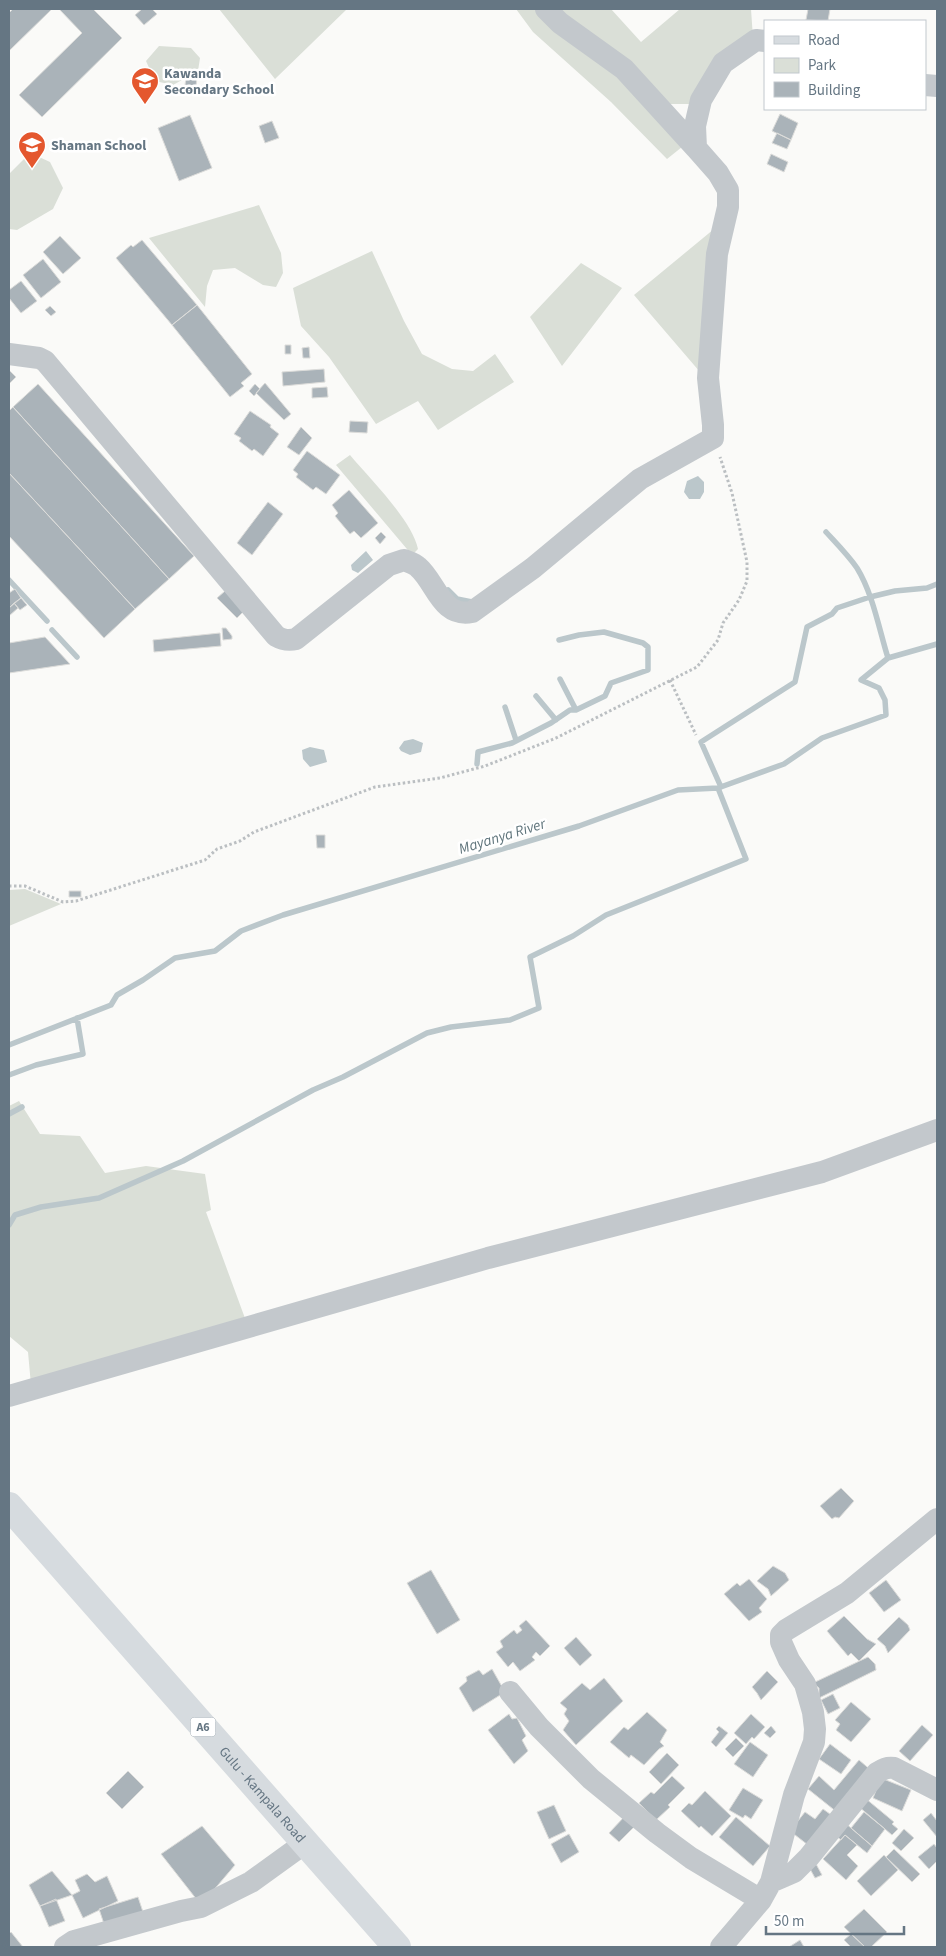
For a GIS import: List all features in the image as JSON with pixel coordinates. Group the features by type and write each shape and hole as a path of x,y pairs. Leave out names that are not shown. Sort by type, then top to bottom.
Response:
{"main road":[{"name":"Gulu - Kampala Road","path":"9,1506 397,1947"}],"street":[{"path":"9,354 39,358 45,362 276,636 283,640 290,641 296,639 389,565 404,560 419,567 442,600 453,609 464,613 472,612 533,568 640,479 713,438 708,378 717,254 728,207 728,190 718,173 624,68 560,23 546,9"},
{"path":"696,148 694,126 700,104 723,63 756,40 764,41"},
{"path":"658,106 672,110 700,104"},
{"path":"9,1396 488,1258 822,1172 937,1130"},
{"path":"766,1891 794,1795 814,1742 815,1729 806,1684 784,1649 781,1635 786,1630 847,1593 937,1519"},
{"path":"510,1692 539,1727 591,1779 657,1833 691,1858 766,1891"},
{"path":"721,1947 766,1891 794,1872 809,1857 877,1773 888,1767 894,1768 937,1790"},
{"path":"65,1947 74,1941 207,1904 251,1882 305,1843"}],"path":[{"path":"9,886 25,886 62,902 76,901 205,860 217,849 240,841 254,832 374,787 440,778 485,766 556,738 697,667 718,640 723,623 739,600 747,581 747,562 732,493 713,438"},
{"path":"670,680 696,735"}],"green space":[{"path":"219,9 347,9 275,79"},
{"path":"516,9 538,9 595,54 687,143 667,159 611,102 533,32"},
{"path":"551,9 611,9 641,42 680,9 751,9 753,38 689,104 664,104"},
{"path":"159,46 191,48 200,58 198,71 173,85 155,81 146,61"},
{"name":"Shaman School","path":"37,156 50,162 63,188 53,209 17,230 9,229 9,174 24,159"},
{"path":"259,205 281,253 283,273 276,287 263,285 235,268 213,270 207,286 205,307 149,238"},
{"path":"714,229 706,379 634,295"},
{"path":"372,251 404,321 422,354 452,369 473,371 495,354 514,382 438,430 418,401 376,424 329,357 301,326 293,288"},
{"path":"581,263 622,288 562,366 530,317"},
{"path":"350,455 408,525 418,549 412,555 336,465"},
{"path":"25,889 61,904 9,926 9,890"},
{"path":"19,1101 40,1134 80,1136 105,1173 146,1166 205,1174 211,1210 206,1212 246,1321 31,1385 28,1352 9,1336 9,1106"}],"shaded area":[{"path":"698,476 704,482 704,492 700,499 689,499 684,492 687,481"},
{"path":"366,551 373,560 358,573 352,570 351,565"},
{"path":"413,739 423,743 421,752 410,755 401,751 399,748 404,741"},
{"path":"310,747 324,750 327,762 310,767 303,759 302,750"}],"building":[{"path":"13,9 52,9 9,51 9,13"},
{"path":"59,9 93,9 122,38 42,117 19,95 82,33"},
{"path":"142,9 152,9 157,14 144,25 135,15"},
{"path":"808,9 830,9 828,20 806,20"},
{"path":"186,78 197,78 196,86 185,85"},
{"path":"201,86 209,86 208,92 201,91"},
{"path":"184,89 196,89 196,95 184,95"},
{"path":"780,114 798,123 791,140 772,131"},
{"path":"190,115 212,168 179,181 158,128"},
{"path":"272,121 279,138 265,143 259,126"},
{"path":"777,133 791,140 787,149 772,143"},
{"path":"771,154 788,162 784,172 767,164"},
{"path":"60,236 81,258 63,274 43,252"},
{"path":"142,240 197,305 172,325 116,258 131,245 133,247"},
{"path":"43,259 61,282 41,298 23,275"},
{"path":"21,281 37,301 21,313 9,298 9,290"},
{"path":"197,305 252,374 241,383 244,386 230,397 172,325"},
{"path":"50,306 56,312 51,316 45,310"},
{"path":"285,345 291,345 291,354 285,354"},
{"path":"309,347 310,358 303,358 302,348"},
{"path":"324,369 325,382 283,386 282,372"},
{"path":"9,370 16,377 10,383 9,382"},
{"path":"265,383 291,414 284,420 256,393"},
{"path":"38,384 194,556 169,579 13,407"},
{"path":"255,384 260,389 254,396 249,391"},
{"path":"327,387 328,397 312,398 312,388"},
{"path":"13,407 169,579 135,609 9,473 9,411"},
{"path":"250,411 271,425 270,427 279,434 263,456 254,449 252,451 239,441 241,438 234,434"},
{"path":"350,421 368,422 367,433 349,432"},
{"path":"301,427 312,438 299,455 287,447"},
{"path":"307,451 340,475 326,494 316,487 313,490 296,477 298,474 293,470"},
{"path":"9,473 135,609 104,638 9,536"},
{"path":"349,490 378,523 361,538 354,531 350,534 335,516 338,513 332,505"},
{"path":"268,502 283,514 252,555 237,543"},
{"path":"381,532 386,537 380,544 375,538"},
{"path":"15,589 21,598 9,608 9,593"},
{"path":"225,591 244,611 237,618 217,598"},
{"path":"21,598 27,605 20,610 14,603"},
{"path":"14,603 18,608 9,616 9,608"},
{"path":"222,628 226,628 232,639 223,640"},
{"path":"220,633 221,646 154,652 153,640"},
{"path":"45,637 70,664 9,673 9,643"},
{"path":"316,835 325,835 325,848 317,848"},
{"path":"69,891 81,891 81,897 69,897"},
{"path":"841,1488 854,1501 839,1518 835,1517 832,1519 820,1506"},
{"path":"773,1566 785,1573 789,1580 771,1596 768,1589 757,1581"},
{"path":"431,1570 460,1620 437,1634 407,1583"},
{"path":"749,1579 767,1599 759,1608 762,1612 749,1621 724,1594 737,1583 740,1586"},
{"path":"886,1580 901,1600 884,1612 869,1593"},
{"path":"844,1616 867,1639 876,1644 859,1661 851,1653 848,1656 827,1631"},
{"path":"899,1617 908,1625 910,1630 888,1653 885,1646 877,1639"},
{"path":"526,1620 550,1646 540,1656 536,1652 532,1657 535,1660 520,1671 513,1662 508,1667 496,1652 503,1647 500,1641 514,1630 517,1634 522,1630 519,1626"},
{"path":"576,1637 592,1655 580,1666 564,1648"},
{"path":"868,1657 875,1664 876,1670 819,1698 819,1688 813,1683"},
{"path":"492,1669 505,1692 473,1712 459,1688 467,1681 466,1677 479,1670 483,1675"},
{"path":"767,1671 778,1682 761,1700 752,1687"},
{"path":"604,1678 623,1701 576,1745 563,1730 569,1721 564,1714 567,1709 560,1703 582,1683 590,1690"},
{"path":"833,1694 840,1708 828,1714 821,1700"},
{"path":"851,1702 871,1719 851,1742 836,1730 840,1724 835,1720"},
{"path":"647,1712 667,1730 660,1742 664,1746 644,1765 631,1755 629,1758 610,1742 624,1727 628,1730"},
{"path":"509,1714 512,1719 517,1718 526,1736 522,1740 528,1751 514,1764 488,1730"},
{"path":"751,1714 765,1727 754,1739 752,1737 746,1744 734,1733"},
{"path":"922,1725 933,1735 910,1761 899,1751"},
{"path":"719,1726 728,1733 716,1747 711,1742 719,1732 716,1729"},
{"path":"771,1726 776,1732 770,1738 764,1733"},
{"path":"736,1738 744,1746 733,1757 725,1749"},
{"path":"750,1742 768,1755 753,1777 734,1764"},
{"path":"830,1744 851,1760 841,1774 819,1759"},
{"path":"667,1753 679,1765 661,1784 649,1772"},
{"path":"859,1760 873,1772 838,1813 808,1789 819,1776 834,1790"},
{"path":"128,1771 144,1787 122,1809 106,1793"},
{"path":"672,1776 685,1788 668,1805 670,1807 656,1820 639,1803 651,1792 654,1794"},
{"path":"881,1778 911,1790 902,1811 873,1798"},
{"path":"743,1788 763,1800 751,1819 745,1815 743,1818 729,1810"},
{"path":"705,1791 731,1816 712,1836 701,1826 699,1828 681,1811 689,1803 692,1805"},
{"path":"865,1798 894,1822 892,1824 898,1829 892,1835 858,1806"},
{"path":"554,1805 566,1831 549,1839 537,1812"},
{"path":"823,1809 834,1817 808,1845 790,1831 805,1812 815,1819"},
{"path":"864,1812 885,1829 872,1846 851,1828"},
{"path":"931,1813 937,1821 937,1837 923,1820"},
{"path":"625,1816 635,1826 619,1842 609,1833"},
{"path":"736,1817 770,1846 753,1866 719,1837"},
{"path":"844,1822 872,1846 867,1853 845,1835 841,1840 834,1834"},
{"path":"202,1826 235,1865 201,1905 161,1854"},
{"path":"904,1829 914,1838 901,1851 892,1843"},
{"path":"569,1834 579,1852 561,1863 551,1844"},
{"path":"845,1835 857,1845 847,1855 858,1866 846,1880 823,1859"},
{"path":"934,1844 937,1848 937,1861 929,1869 918,1857"},
{"path":"894,1849 920,1874 912,1882 886,1857"},
{"path":"884,1855 898,1870 871,1896 857,1881"},
{"path":"816,1864 822,1875 815,1878 809,1867"},
{"path":"52,1871 72,1895 40,1906 29,1885"},
{"path":"87,1874 95,1882 107,1876 118,1901 83,1918 72,1895 80,1891 75,1880"},
{"path":"138,1897 143,1912 104,1924 99,1909"},
{"path":"56,1899 65,1921 49,1927 40,1906"},
{"path":"864,1909 887,1932 871,1947 865,1947 844,1927"},
{"path":"11,1932 23,1947 9,1947 9,1934"},
{"path":"851,1934 865,1947 851,1947 844,1940"},
{"path":"800,1940 804,1947 789,1947"}],"waterway":[{"path":"826,532 850,559 863,578 888,658"},
{"path":"9,580 47,621"},
{"path":"721,787 701,742 795,682 807,627 832,614 837,608 870,597 895,591 927,588 937,584"},
{"path":"448,590 457,599 472,602"},
{"path":"52,630 77,657"},
{"path":"477,764 478,752 512,743 551,723 570,710 576,710 605,696 611,683 648,670 648,647 643,643 604,632 559,640"},
{"name":"Mayanya River","path":"9,1045 111,1005 117,995 175,958 215,951 241,931 283,915 579,826 678,790 718,788 784,764 822,738 886,715 885,700 879,688 861,680 888,658 937,644"},
{"path":"560,679 576,710"},
{"path":"536,696 556,720"},
{"path":"505,707 516,740"},
{"path":"9,1225 15,1215 41,1207 99,1198 183,1161 313,1090 343,1077 427,1033 451,1027 510,1020 539,1008 530,957 573,936 606,915 746,859 718,788"},
{"path":"9,1075 36,1065 83,1054 77,1018"},
{"path":"9,1114 22,1107"}],"place":[{"name":"Kawanda Secondary School","path":"145,105"},
{"name":"Shaman School","path":"32,169"}]}
